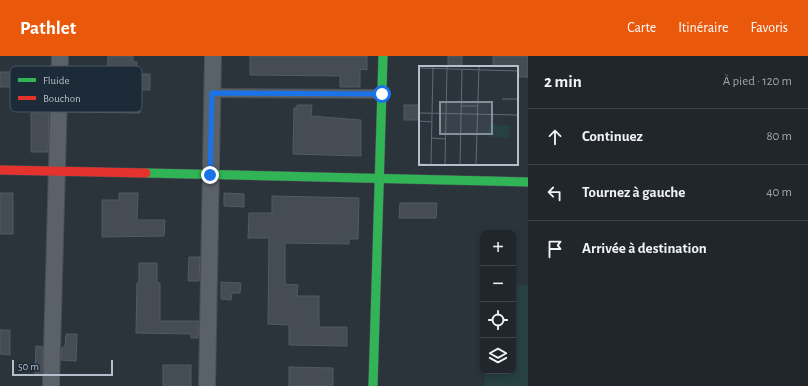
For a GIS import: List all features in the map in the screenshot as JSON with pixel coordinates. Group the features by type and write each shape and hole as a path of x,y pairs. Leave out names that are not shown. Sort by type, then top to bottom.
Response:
{"street":[{"path":"60,56 60,66"},
{"path":"207,386 213,56"},
{"path":"373,386 378,179 383,56"},
{"path":"51,386 59,112"},
{"path":"0,170 528,182"}],"lane":[{"path":"212,93 382,94"}],"green space":[{"path":"516,284 528,285 528,386 484,386 485,374 516,374"}],"building":[{"path":"108,56 133,56 133,62 137,62 137,66 107,66"},
{"path":"250,56 367,56 367,70 360,69 360,87 340,87 340,76 250,75"},
{"path":"448,56 462,56 462,66 448,66"},
{"path":"493,56 528,56 528,77 518,77 518,66 493,66"},
{"path":"0,72 10,72 10,87 0,87"},
{"path":"142,74 150,74 150,90 142,90"},
{"path":"297,105 312,105 311,116 361,120 361,156 293,154 294,108 297,108"},
{"path":"404,105 419,105 419,120 404,120"},
{"path":"49,112 48,152 31,152 31,113"},
{"path":"68,112 140,112 140,113"},
{"path":"0,193 13,193 13,234 0,234"},
{"path":"119,193 138,193 137,220 165,220 164,236 102,237 102,200 119,200"},
{"path":"224,193 244,194 244,207 224,206"},
{"path":"272,196 359,198 358,239 349,239 349,244 285,243 285,284 298,285 297,296 319,296 319,327 347,327 347,346 289,345 289,325 268,324 269,238 248,238 249,213 272,213"},
{"path":"400,203 437,203 436,218 399,218"},
{"path":"189,257 200,257 199,281 188,281"},
{"path":"139,263 157,263 157,283 160,283 160,321 199,321 198,338 191,338 191,334 136,333"},
{"path":"221,282 241,283 240,293 232,293 231,300 221,299"},
{"path":"0,330 10,330 10,355 0,354"},
{"path":"66,334 77,334 76,361 61,360 62,347 65,347"},
{"path":"36,346 43,347 42,375 35,375"},
{"path":"163,365 191,365 191,386 163,386"},
{"path":"289,367 333,368 333,386 289,386"}],"traffic: fast":[{"path":"373,386 383,56"},
{"path":"146,173 528,182"}],"traffic: jam":[{"path":"0,170 146,173"}],"route":[{"path":"210,175 212,93 382,94"}]}
